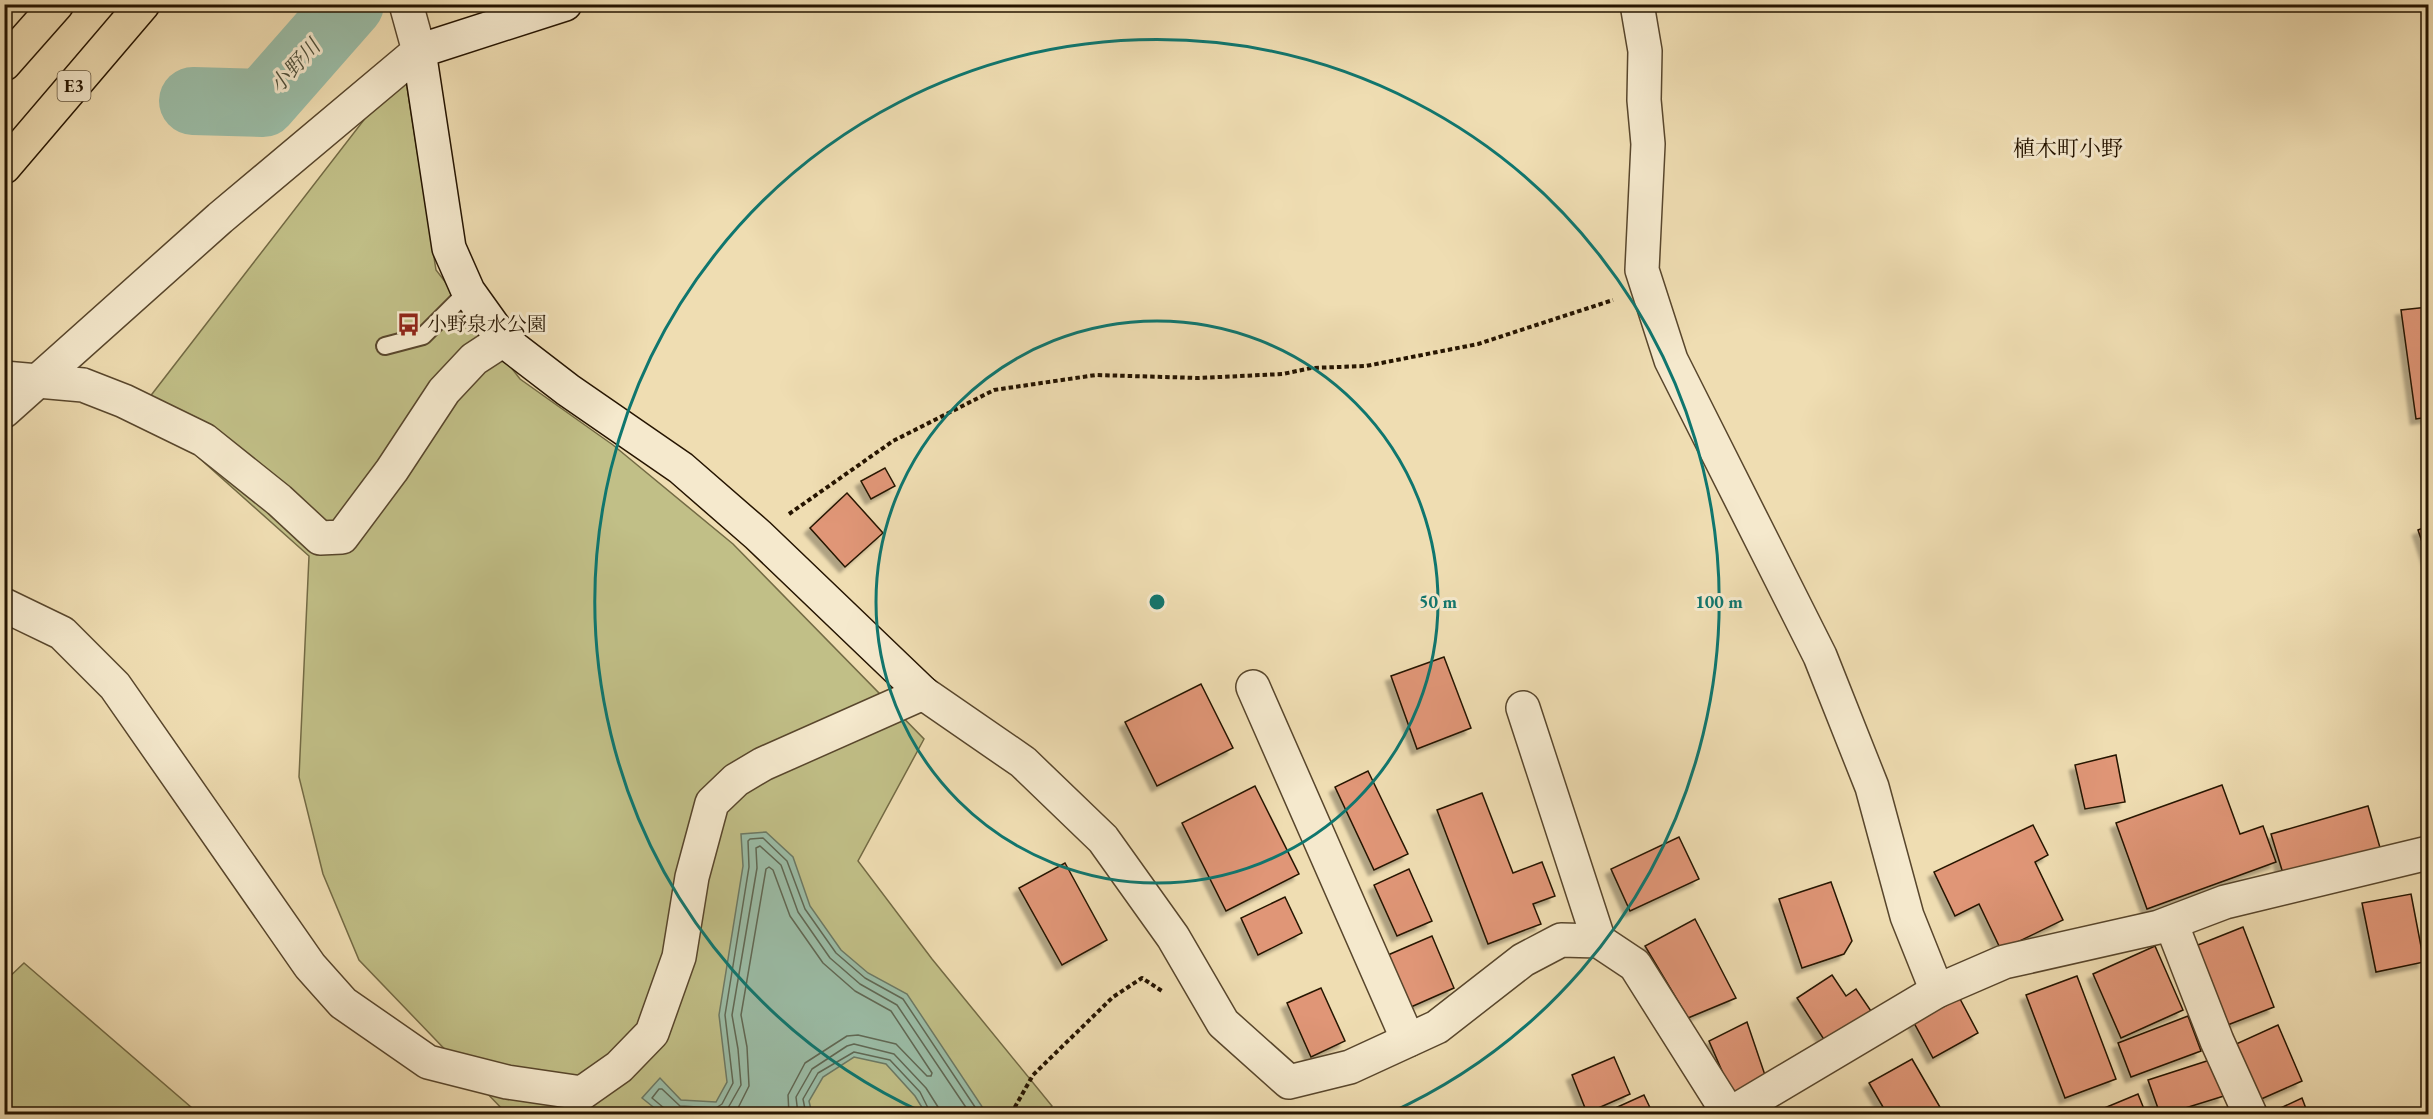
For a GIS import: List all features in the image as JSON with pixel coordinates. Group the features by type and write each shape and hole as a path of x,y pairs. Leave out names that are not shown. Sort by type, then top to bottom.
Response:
{"highway":[{"path":"4,64 57,4"},
{"name":"E3","path":"4,167 143,4"}],"street":[{"path":"4,411 220,218 420,51 566,4"},
{"path":"1637,4 1645,51 1644,100 1648,144 1642,270 1671,360 1820,656 1872,787 1907,916 1937,991"},
{"path":"407,7 420,51 449,248 468,291 503,340 568,390 681,468 758,535 923,693 1023,762 1103,839 1173,937 1223,1023 1289,1082 1350,1067 1437,1027 1523,960 1561,940 1599,940 1635,965 1729,1114 1937,991 2004,962 2171,923 2225,902 2428,852"},
{"path":"4,378 83,385 124,401 204,440 279,501 320,538 342,537 392,470 444,391 474,359 503,340"},
{"path":"4,605 62,633 115,686 310,966 343,1004 428,1062 507,1082 582,1093 619,1067 652,1032 679,957 692,877 712,803 736,780 763,764 923,693"},
{"path":"1253,687 1408,1040"},
{"path":"1523,708 1599,940"},
{"path":"2171,923 2217,1041 2250,1114"}],"lane":[{"path":"385,345 423,336 468,291"}],"path":[{"path":"758,535 893,441 994,390 1096,375 1199,378 1283,374 1311,368 1366,366 1478,344 1648,289"},
{"path":"1011,1114 1033,1075 1113,997 1142,978 1163,992"}],"shaded area":[{"path":"404,68 436,270 520,379 613,445 733,544 924,739 858,861 932,959 1052,1106 1046,1114 507,1114 359,960 323,874 299,777 309,556 142,407"},
{"path":"24,963 199,1114 5,1114 5,981"}],"water":[{"path":"766,832 793,857 810,906 841,950 868,973 907,994 983,1108 980,1114 926,1114 915,1096 886,1064 854,1057 823,1077 809,1101 812,1114 662,1114 642,1098 660,1078 681,1100 716,1102 727,1082 719,1015 743,866 741,834"}],"building":[{"path":"2428,307 2428,417 2416,419 2401,310"},
{"path":"885,468 895,486 871,499 861,481"},
{"path":"847,493 883,533 845,567 810,528"},
{"path":"2428,526 2428,560 2418,530"},
{"path":"1444,657 1471,728 1417,749 1391,676"},
{"path":"1201,684 1233,748 1157,786 1125,722"},
{"path":"2116,755 2125,802 2085,809 2075,765"},
{"path":"1368,771 1408,854 1374,870 1335,787"},
{"path":"2222,785 2240,834 2263,826 2276,862 2147,909 2116,823"},
{"path":"1255,786 1299,874 1226,911 1182,823"},
{"path":"1482,793 1513,873 1542,862 1555,896 1533,904 1541,924 1488,944 1437,810"},
{"path":"2368,806 2381,851 2285,880 2271,834"},
{"path":"2033,825 2048,855 2035,862 2063,920 2001,950 1979,904 1955,916 1934,872"},
{"path":"1679,837 1699,879 1630,911 1611,869"},
{"path":"1065,863 1107,940 1062,965 1019,888"},
{"path":"1409,869 1432,921 1397,936 1374,885"},
{"path":"1831,882 1852,941 1844,954 1802,968 1779,899"},
{"path":"2411,894 2424,962 2376,972 2362,903"},
{"path":"1285,897 1302,933 1258,955 1241,918"},
{"path":"1695,919 1736,998 1688,1018 1645,946"},
{"path":"2243,927 2274,1007 2225,1026 2193,947"},
{"path":"1432,936 1454,988 1411,1007 1388,955"},
{"path":"2155,946 2183,1010 2121,1038 2093,974"},
{"path":"1832,975 1846,996 1856,989 1871,1011 1825,1041 1797,998"},
{"path":"2077,976 2116,1079 2065,1098 2026,995"},
{"path":"1321,988 1345,1041 1311,1057 1287,1003"},
{"path":"1959,997 1978,1033 1933,1058 1913,1021"},
{"path":"2188,1016 2201,1051 2131,1077 2118,1043"},
{"path":"1747,1022 1768,1084 1732,1094 1709,1041"},
{"path":"2278,1025 2302,1081 2250,1104 2225,1049"},
{"path":"1614,1057 1630,1094 1587,1113 1572,1075"},
{"path":"1912,1059 1944,1114 1887,1114 1869,1083"},
{"path":"2213,1059 2224,1096 2160,1114 2148,1080"},
{"path":"2138,1094 2146,1114 2090,1114"},
{"path":"1644,1095 1653,1114 1602,1114"},
{"path":"2302,1098 2308,1114 2268,1114"}],"waterway":[{"name":"小野川","path":"193,101 263,103 350,4"}],"place":[{"name":"小野泉水公園","path":"409,324"}],"district":[{"name":"植木町小野","path":"2068,148"}]}
